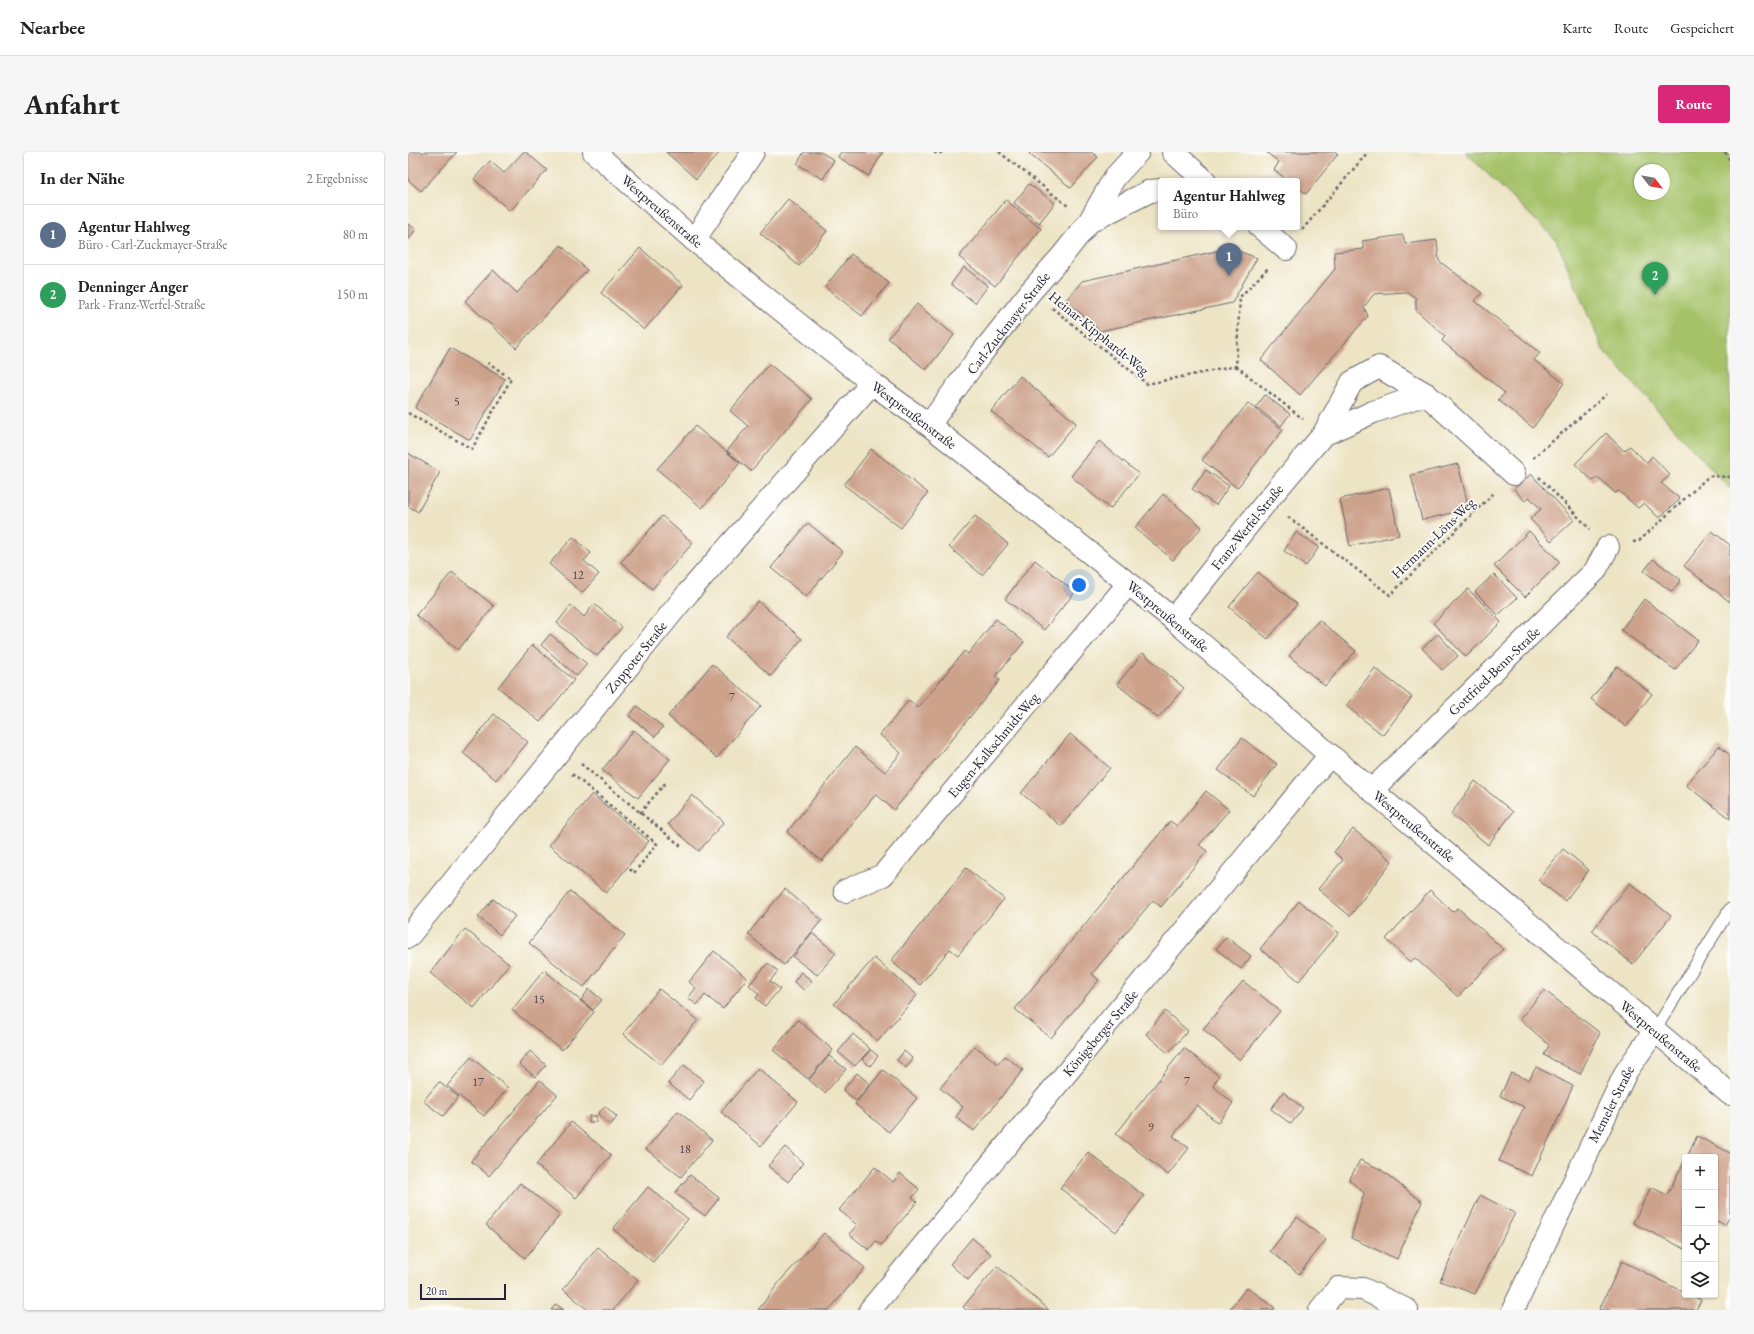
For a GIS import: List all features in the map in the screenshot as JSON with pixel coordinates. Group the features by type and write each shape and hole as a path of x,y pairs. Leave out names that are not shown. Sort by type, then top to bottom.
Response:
{"street":[{"name":"Westpreußenstraße","path":"594,152 694,240 872,383 929,425 1173,619 1330,755 1730,1094"},
{"path":"694,240 753,152"},
{"name":"Carl-Zuckmayer-Straße","path":"929,425 978,358 1031,291 1062,256 1089,222 1115,177 1138,152"},
{"path":"1172,152 1202,178"},
{"name":"Carl-Zuckmayer-Straße","path":"1089,222 1150,192 1158,191"},
{"path":"1264,230 1286,249"},
{"name":"Franz-Werfel-Straße","path":"1173,619 1267,501 1323,435 1352,382 1379,367 1426,394 1514,474"},
{"name":"Zoppoter Straße","path":"408,937 688,593 872,383"},
{"name":"Franz-Werfel-Straße","path":"1323,435 1373,412 1426,394"},
{"name":"Gottfried-Benn-Straße","path":"1372,790 1596,571 1608,547"},
{"name":"Eugen-Kalkschmidt-Weg","path":"845,891 884,875 1129,583"},
{"name":"Königsberger Straße","path":"870,1310 1330,755"},
{"name":"Memeler Straße","path":"1513,1310 1626,1072 1655,1030"},
{"path":"1320,1310 1338,1288 1363,1289 1407,1310"}],"lane":[{"name":"Memeler Straße","path":"1655,1030 1730,909"}],"path":[{"path":"934,152 937,154 943,152"},
{"path":"999,152 1089,222"},
{"path":"1323,435 1236,366 1240,297 1286,249 1368,152"},
{"path":"1725,152 1730,160"},
{"name":"Heinar-Kipphardt-Weg","path":"1031,291 1147,384 1236,366"},
{"path":"408,413 472,448 511,379 489,363 486,368"},
{"name":"Hermann-Löns-Weg","path":"1267,501 1390,595 1514,474 1607,394"},
{"path":"1514,474 1535,473 1608,547 1639,541 1709,476 1730,477"},
{"path":"558,753 640,813 681,846"},
{"path":"558,753 657,844 634,873 627,867"},
{"path":"640,813 667,781"}],"green space":[{"path":"1465,152 1730,152 1730,489 1603,350 1556,240"}],"building":[{"path":"408,152 457,152 421,191 408,180"},
{"path":"523,152 526,152 547,170 510,211 474,179 490,161 504,173"},
{"path":"666,152 720,152 696,179"},
{"path":"804,152 820,152 834,160 823,179 797,164"},
{"path":"841,152 883,152 869,176 838,157"},
{"path":"1031,152 1091,152 1098,157 1071,188 1029,154"},
{"path":"1266,152 1336,152 1338,154 1306,194 1300,189 1300,178 1285,178 1274,170 1279,162"},
{"path":"1029,184 1055,203 1039,223 1014,203"},
{"path":"788,199 827,231 799,266 760,233"},
{"path":"1006,200 1041,229 995,286 959,257"},
{"path":"408,224 416,229 408,241"},
{"path":"1403,235 1405,244 1437,240 1439,261 1482,293 1475,301 1540,353 1534,360 1564,383 1533,428 1498,400 1505,393 1442,341 1445,336 1416,310 1416,298 1407,292 1374,294 1364,307 1368,316 1300,395 1261,360 1335,269 1334,252 1364,249 1362,241"},
{"path":"561,245 587,270 516,348 465,301 493,270 517,293"},
{"path":"640,248 683,285 644,330 601,293"},
{"path":"1230,248 1257,258 1232,303 1100,331 1066,300 1082,281"},
{"path":"851,254 889,283 862,316 825,287"},
{"path":"964,267 988,286 975,303 951,284"},
{"path":"917,304 954,335 926,370 888,338"},
{"path":"450,348 505,379 470,440 415,408"},
{"path":"769,364 812,399 751,471 727,451 748,426 730,411"},
{"path":"1020,376 1076,423 1048,457 991,411"},
{"path":"1265,395 1290,414 1281,426 1256,407"},
{"path":"1248,403 1283,430 1237,488 1202,460"},
{"path":"695,426 740,463 702,508 657,469"},
{"path":"1606,433 1624,451 1630,446 1647,463 1652,456 1670,475 1661,483 1680,499 1659,518 1644,503 1638,508 1619,491 1615,493 1598,477 1593,481 1575,464"},
{"path":"1099,441 1139,474 1110,509 1071,476"},
{"path":"871,449 928,493 901,528 844,485"},
{"path":"408,453 440,472 418,512 408,506"},
{"path":"1458,464 1469,509 1422,520 1411,475"},
{"path":"1206,470 1229,486 1216,505 1192,489"},
{"path":"1531,474 1574,520 1551,541 1530,519 1541,509 1529,497 1525,501 1514,489"},
{"path":"1389,488 1399,535 1350,546 1340,499"},
{"path":"1163,494 1202,527 1173,560 1135,528"},
{"path":"662,516 693,543 652,589 621,562"},
{"path":"975,516 1008,544 982,575 949,547"},
{"path":"808,523 843,552 806,597 771,568"},
{"path":"1529,531 1560,562 1525,597 1494,566"},
{"path":"1712,531 1730,545 1730,602 1684,566"},
{"path":"1296,532 1319,547 1306,566 1284,551"},
{"path":"573,537 591,553 584,561 599,574 582,593 549,564"},
{"path":"1653,559 1681,580 1672,592 1644,571"},
{"path":"1035,560 1075,592 1044,630 1005,599"},
{"path":"452,572 494,606 458,650 416,615"},
{"path":"1258,572 1297,604 1268,639 1229,607"},
{"path":"1494,574 1517,598 1498,615 1475,592"},
{"path":"1468,589 1501,622 1466,657 1433,623"},
{"path":"1644,599 1698,640 1675,670 1621,630"},
{"path":"758,601 802,639 771,676 726,637"},
{"path":"594,604 622,627 597,656 557,623 571,605 584,617"},
{"path":"996,619 1024,642 995,677 1000,680 894,810 876,794 822,861 787,832 855,747 885,772 901,753 880,735 909,700 918,708 964,651 968,654"},
{"path":"1319,620 1356,651 1325,686 1289,656"},
{"path":"550,634 587,664 577,676 541,645"},
{"path":"1438,634 1458,656 1442,670 1422,648"},
{"path":"532,645 574,680 540,722 498,687"},
{"path":"1143,653 1184,688 1158,718 1117,684"},
{"path":"712,664 761,706 717,758 668,716"},
{"path":"1617,666 1652,694 1626,727 1591,699"},
{"path":"1375,668 1412,697 1383,735 1346,706"},
{"path":"637,706 663,727 655,737 629,716"},
{"path":"494,714 528,742 496,780 463,753"},
{"path":"634,730 670,759 638,798 602,770"},
{"path":"1070,734 1110,768 1061,826 1021,793"},
{"path":"1242,738 1277,764 1253,796 1218,770"},
{"path":"1719,746 1730,755 1730,819 1686,785"},
{"path":"1475,781 1513,812 1488,845 1451,814"},
{"path":"1206,791 1229,810 1199,845 1207,851 1161,907 1153,900 1092,974 1099,980 1051,1038 1015,1009 1170,821 1177,826"},
{"path":"592,794 649,841 606,893 549,845"},
{"path":"692,795 724,822 699,851 668,824"},
{"path":"1353,829 1392,861 1350,916 1318,889 1343,860 1334,852"},
{"path":"1563,849 1589,870 1565,901 1538,880"},
{"path":"966,868 1004,899 958,955 950,949 920,985 891,961"},
{"path":"1630,883 1671,916 1633,964 1592,931"},
{"path":"785,889 822,920 784,965 748,934"},
{"path":"1430,890 1453,912 1458,908 1503,949 1458,997 1415,958 1410,962 1386,939"},
{"path":"570,891 625,935 584,987 529,943"},
{"path":"493,899 515,916 500,935 478,917"},
{"path":"1299,901 1339,933 1299,981 1260,949"},
{"path":"465,929 509,964 474,1008 430,973"},
{"path":"812,933 836,953 817,975 793,957"},
{"path":"1226,937 1251,956 1241,969 1216,949"},
{"path":"714,951 747,978 723,1009 705,995 697,1005 688,998 696,988 689,982"},
{"path":"874,958 917,995 878,1041 834,1004"},
{"path":"768,963 778,971 770,981 780,989 765,1006 756,998 759,994 749,985"},
{"path":"544,970 594,1012 562,1050 512,1010"},
{"path":"801,972 812,981 804,990 794,982"},
{"path":"1243,981 1280,1011 1240,1060 1203,1029"},
{"path":"589,989 602,1000 593,1010 581,1000"},
{"path":"659,989 698,1020 661,1065 623,1034"},
{"path":"1544,990 1600,1033 1580,1074 1544,1055 1549,1045 1520,1019"},
{"path":"1165,1011 1188,1031 1168,1053 1146,1034"},
{"path":"798,1020 833,1050 808,1079 773,1050"},
{"path":"853,1034 870,1049 855,1066 838,1052"},
{"path":"975,1046 998,1064 1005,1056 1023,1070 974,1131 956,1117 963,1107 940,1088"},
{"path":"1184,1048 1219,1076 1213,1086 1233,1103 1218,1123 1197,1105 1173,1136 1189,1148 1168,1175 1116,1134"},
{"path":"871,1050 878,1056 870,1066 862,1059"},
{"path":"530,1051 546,1065 535,1077 519,1064"},
{"path":"904,1051 913,1059 906,1068 897,1060"},
{"path":"829,1056 846,1069 825,1093 809,1080"},
{"path":"471,1057 508,1088 484,1116 447,1086"},
{"path":"684,1065 704,1081 689,1100 668,1083"},
{"path":"1536,1067 1573,1086 1532,1176 1499,1161 1524,1107 1500,1096 1511,1073 1529,1080"},
{"path":"758,1068 798,1102 761,1146 721,1112"},
{"path":"883,1070 917,1098 889,1132 855,1104"},
{"path":"857,1073 870,1084 856,1101 843,1090"},
{"path":"540,1080 557,1095 489,1176 471,1161"},
{"path":"439,1082 458,1097 443,1116 423,1101"},
{"path":"1283,1092 1303,1108 1291,1124 1271,1109"},
{"path":"605,1106 617,1117 610,1125 598,1114"},
{"path":"678,1111 712,1140 681,1177 646,1149"},
{"path":"589,1116 596,1116 596,1122 589,1122"},
{"path":"571,1122 611,1155 576,1198 536,1165"},
{"path":"1697,1136 1730,1153 1730,1216 1725,1225 1718,1222 1718,1154 1688,1154"},
{"path":"785,1147 803,1163 788,1182 768,1166"},
{"path":"1088,1152 1144,1196 1116,1232 1060,1188"},
{"path":"1360,1160 1380,1169 1422,1202 1397,1259 1351,1238 1364,1193 1349,1180"},
{"path":"1682,1166 1682,1248 1633,1223 1651,1187 1667,1195"},
{"path":"875,1167 893,1182 900,1173 919,1189 912,1198 917,1202 881,1245 876,1241 869,1250 849,1234 857,1225 839,1210"},
{"path":"690,1175 719,1198 705,1216 675,1193"},
{"path":"520,1183 560,1215 525,1258 486,1225"},
{"path":"648,1187 688,1219 653,1262 613,1229"},
{"path":"1480,1195 1515,1213 1475,1294 1440,1281"},
{"path":"1297,1217 1326,1240 1299,1274 1270,1251"},
{"path":"824,1233 865,1268 829,1310 758,1310 781,1280"},
{"path":"972,1238 991,1254 968,1280 950,1264"},
{"path":"598,1247 638,1280 613,1310 588,1310 563,1289"},
{"path":"1622,1261 1682,1291 1682,1298 1697,1298 1701,1300 1696,1310 1599,1310"},
{"path":"997,1266 1049,1310 966,1310 963,1307"},
{"path":"1247,1287 1275,1308 1273,1310 1229,1310"},
{"path":"556,1304 564,1310 551,1310"}],"place":[{"name":"Agentur Hahlweg","path":"1229,276"},
{"name":"Denninger Anger","path":"1655,295"}]}
